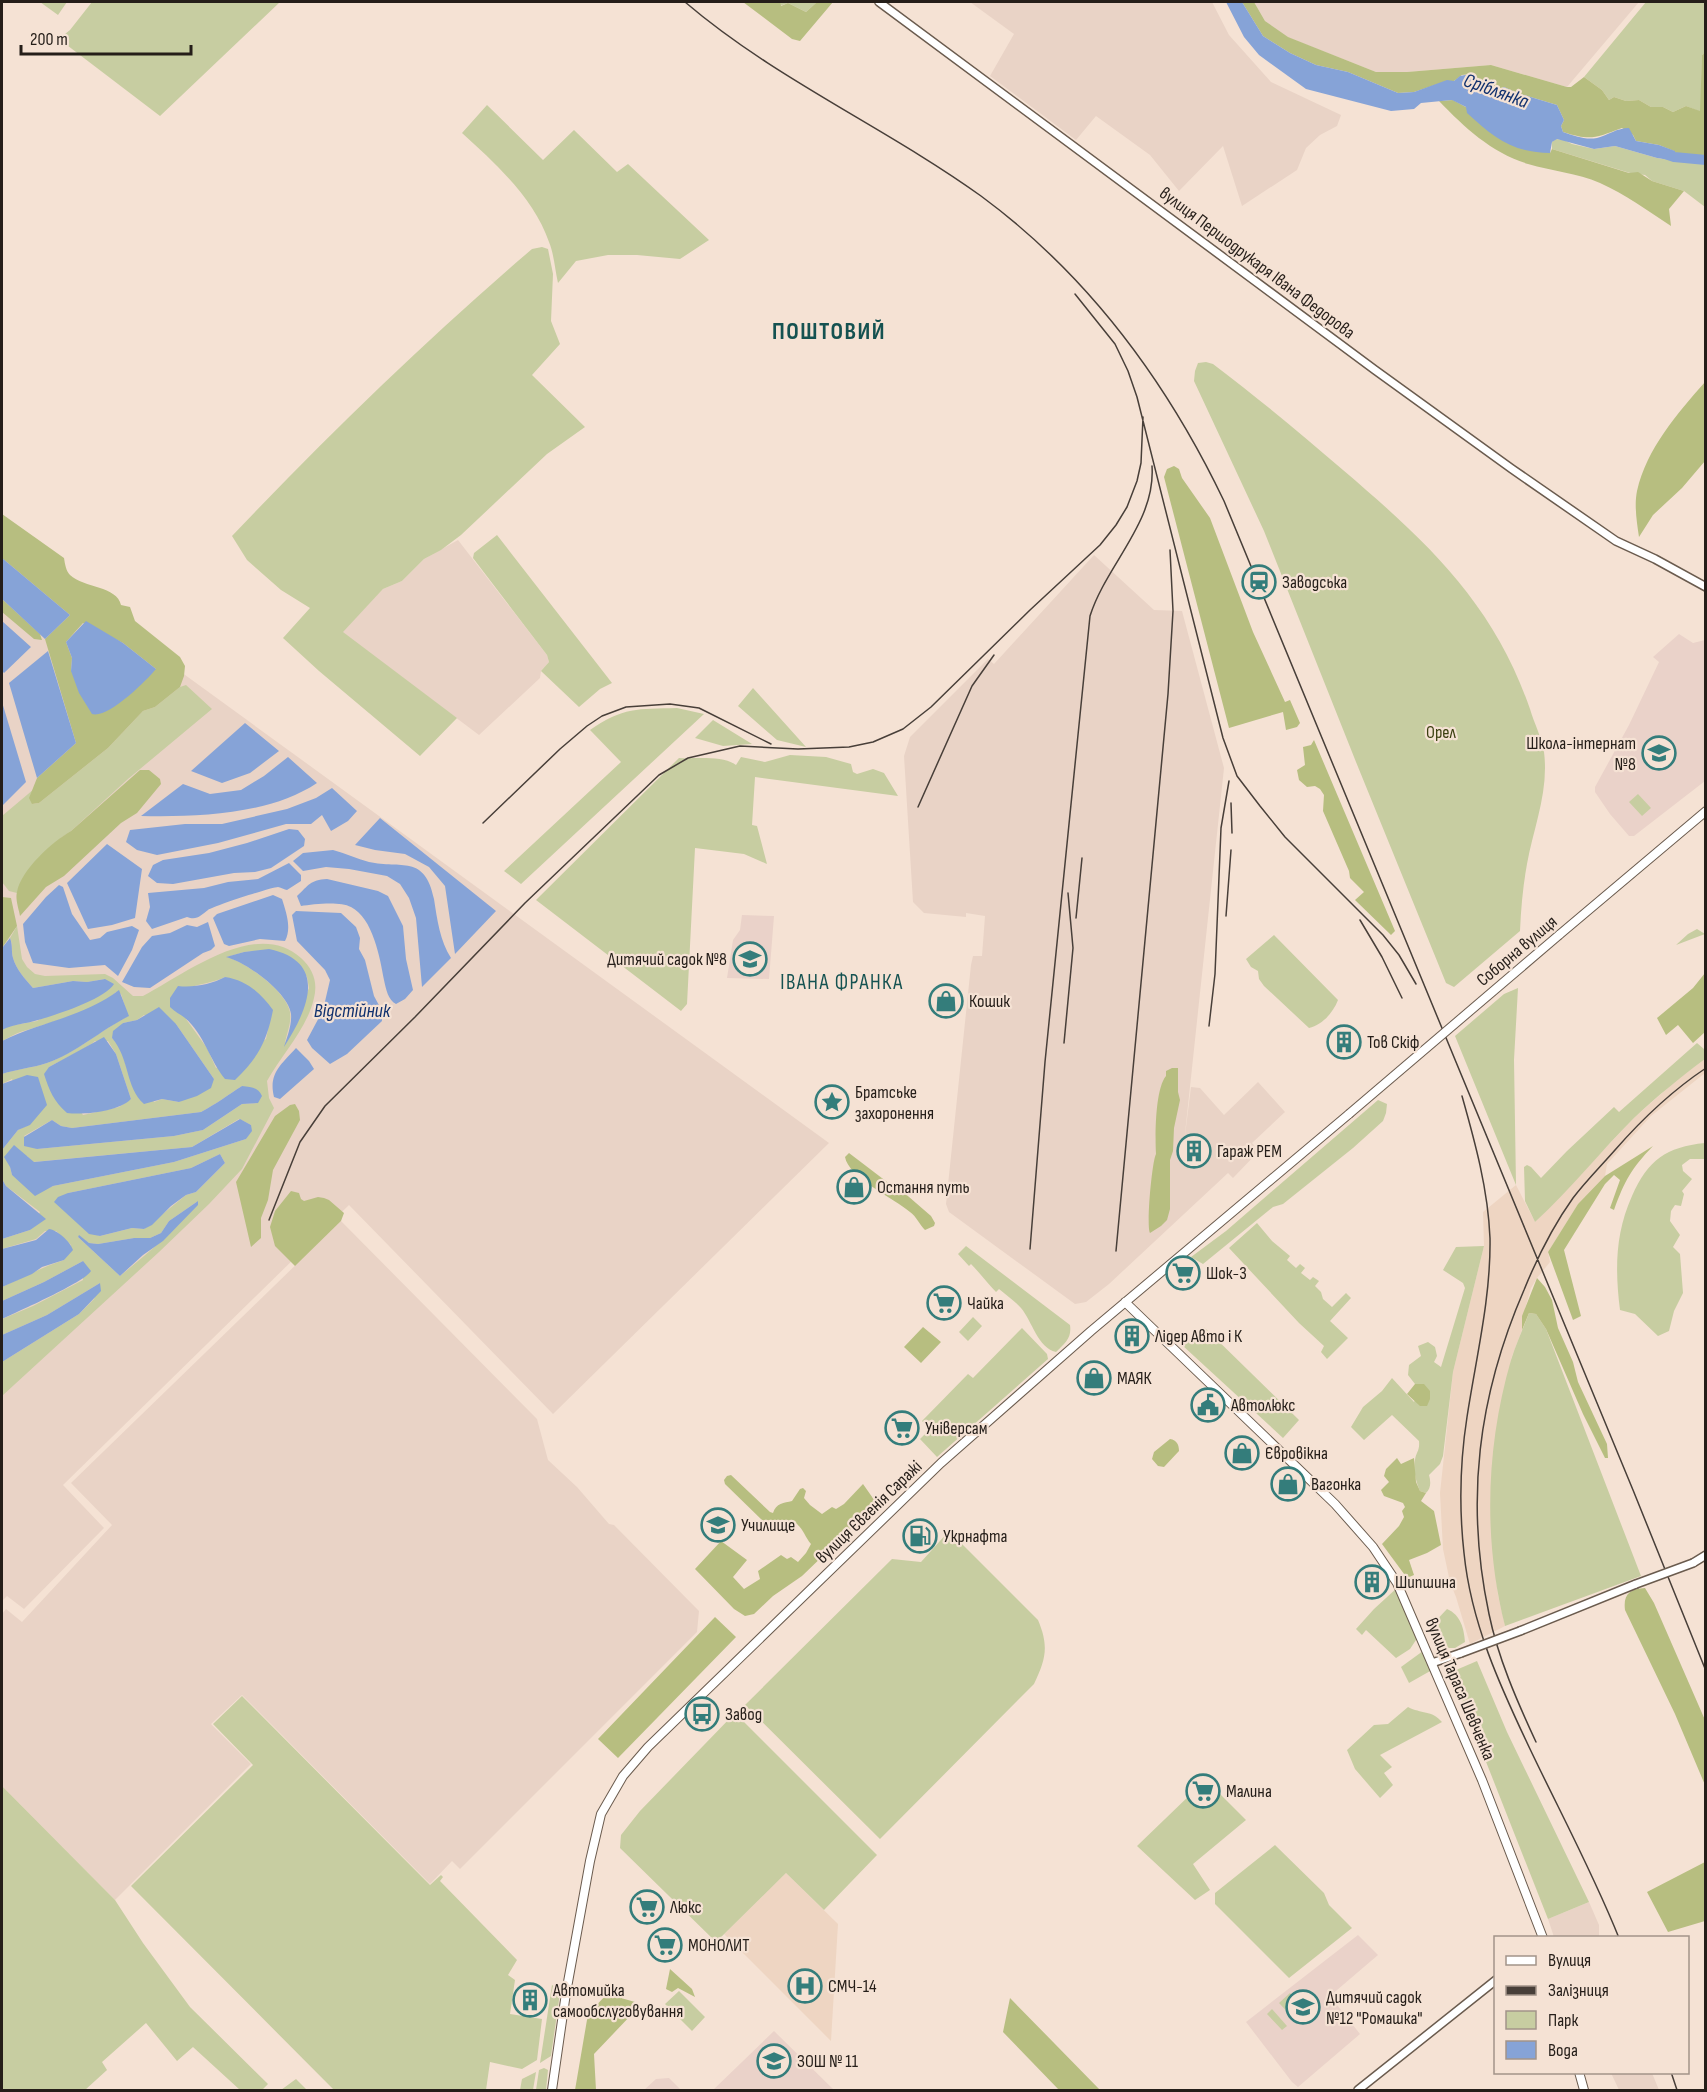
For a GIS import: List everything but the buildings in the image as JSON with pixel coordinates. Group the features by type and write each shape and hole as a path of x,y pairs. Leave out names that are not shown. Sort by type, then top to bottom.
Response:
{"main road":[{"name":"Соборна вулиця","path":"1349,1114 1706,811"},
{"name":"вулиця Євгенія Саражі","path":"552,2091 566,1993 590,1861 601,1814 623,1776 648,1747 950,1455 1125,1302 1349,1114"},
{"name":"вулиця Тараса Шевченка","path":"1125,1302 1335,1504 1373,1547 1401,1589 1482,1780 1542,1936"},
{"path":"1579,2074 1584,2091"}],"street":[{"name":"вулиця Першодрукаря Івана Федорова","path":"879,2 1512,469 1620,543 1684,574 1706,588"},
{"path":"1432,1663 1693,1563 1706,1555"},
{"path":"1358,2091 1494,1982"}],"shaded area":[{"path":"970,2 1212,2 1229,35 1271,82 1341,115 1337,126 1320,135 1306,148 1297,170 1242,206 1223,146 1179,191 1150,155 1096,116 1076,140 990,76 1014,34"},
{"path":"1254,2 1639,2 1567,87 1491,65 1407,72 1376,72 1287,37 1265,21"},
{"path":"458,540 547,655 549,662 541,671 540,678 479,735 342,632 383,589 402,581 424,559"},
{"path":"2,542 829,1143 553,1414 349,1205 63,1485 104,1528 24,1609 7,1596 2,1601"},
{"path":"1094,555 1154,610 1182,611 1224,768 1184,1143 1191,1087 1200,1088 1224,1115 1258,1082 1285,1112 1252,1143 1259,1151 1233,1178 1228,1173 1109,1284 1086,1302 1075,1304 949,1212 946,1204 971,965 973,956 982,956 985,916 966,913 966,917 924,913 913,902 904,756 910,737 988,659 994,664"},
{"name":"Школа-інтернат №8","path":"1679,634 1693,643 1705,640 1705,781 1634,836 1629,836 1610,814 1595,792 1595,787 1629,725 1659,662 1653,657"},
{"name":"Дитячий садок №8","path":"742,915 774,916 769,979 727,978 733,940 740,930"},
{"path":"1705,1059 1705,1073 1651,1116 1607,1164 1605,1176 1578,1204 1548,1252 1550,1262 1531,1288 1523,1316 1522,1330 1511,1359 1492,1543 1498,1595 1505,1626 1470,1644 1450,1582 1443,1549 1440,1493 1453,1372 1484,1246 1483,1212 1516,1185 1535,1222 1635,1117 1678,1079"},
{"path":"341,1221 537,1419 548,1460 577,1487 609,1524 614,1525 699,1611 697,1632 460,1869 452,1861 430,1884 242,1695 211,1724 251,1764 115,1900 2,1786 2,1614 6,1609 22,1622 112,1525 71,1483"},
{"name":"СМЧ-14","path":"786,1873 838,1924 831,2041 724,1934"},
{"path":"1589,1902 1599,1925 1599,1936 1554,1936 1548,1919"},
{"name":"Дитячий садок №12 \"Ромашка\"","path":"1358,1935 1378,1955 1330,1996 1360,2034 1298,2087 1246,2022"},
{"name":"ЗОШ № 11","path":"774,2031 834,2090 713,2090"},
{"path":"1611,2074 1652,2074 1659,2090 1619,2090"},
{"path":"669,2078 681,2090 644,2090 656,2079"}],"green space":[{"path":"40,2 67,2 58,15"},
{"path":"92,2 280,2 160,116 55,36 60,38 70,30"},
{"path":"743,2 780,2 781,6 788,3 806,12 817,2 833,2 800,41 792,39"},
{"path":"780,2 817,2 806,12 788,3 780,6"},
{"path":"1242,2 1254,2 1265,21 1288,37 1376,72 1407,72 1491,65 1567,87 1571,87 1584,77 1602,90 1609,100 1614,97 1626,101 1639,100 1651,107 1663,107 1673,112 1686,106 1700,111 1702,55 1705,53 1705,160 1674,157 1674,151 1659,145 1636,141 1633,135 1622,128 1593,137 1580,137 1563,132 1561,126 1564,120 1557,105 1504,87 1494,93 1470,74 1414,92 1398,93 1348,72 1316,65 1290,53 1263,36"},
{"path":"1646,2 1705,2 1706,53 1702,55 1701,112 1686,106 1673,112 1663,107 1651,107 1639,100 1626,101 1614,97 1609,100 1602,90 1584,77"},
{"path":"1453,100 1550,153 1552,149 1629,173 1638,172 1652,181 1684,191 1669,209 1671,226 1627,197 1600,183 1528,164 1503,153 1469,130 1439,101"},
{"path":"487,105 543,160 574,130 617,172 628,164 709,240 680,259 608,255 576,261 558,283 551,247 534,211 500,169 462,133"},
{"path":"1556,139 1594,149 1615,146 1671,160 1674,157 1705,160 1705,207 1684,191 1652,181 1645,175 1630,173 1552,149 1552,142"},
{"path":"542,247 548,249 553,274 551,321 560,344 532,375 585,427 547,454 461,535 424,559 402,581 383,589 343,632 457,718 420,756 283,638 310,608 281,590 247,560 232,536 341,425 416,353 532,249"},
{"name":"Орел","path":"1198,363 1213,364 1295,429 1373,496 1429,549 1476,605 1497,636 1515,671 1543,747 1545,766 1540,808 1522,897 1520,931 1454,987 1446,983 1264,531 1194,381"},
{"path":"1705,382 1705,461 1682,488 1653,515 1639,537 1636,497 1648,460 1664,432"},
{"path":"1174,466 1179,469 1182,478 1210,518 1253,632 1285,702 1290,700 1300,723 1297,727 1286,730 1283,712 1229,728 1164,477 1167,469"},
{"path":"2,514 64,558 70,575 113,594 121,605 130,607 135,621 180,657 185,666 180,687 155,707 143,711 108,748 39,803 32,804 29,798 37,778 76,743 45,639 70,615 2,558","holes":["83,623 123,643 156,669 71,671 72,658 66,642"]},
{"path":"497,535 612,683 600,689 579,707 541,671 549,662 547,655 473,558 474,553"},
{"path":"2,599 40,634 42,640 34,639 2,612"},
{"path":"186,685 212,709 54,844 33,866 17,893 9,891 2,882 2,816 34,789 32,804 39,803 108,748 143,711 155,707 180,687"},
{"path":"753,688 806,747 777,740 738,706"},
{"path":"677,708 704,714 521,884 504,871 621,762 590,730 622,713"},
{"path":"713,720 752,744 723,746 695,738"},
{"path":"1314,740 1395,931 1391,935 1355,900 1364,892 1350,878 1323,811 1324,795 1315,786 1307,787 1299,780 1297,770 1305,765 1303,747 1311,745"},
{"path":"790,755 826,757 851,764 853,772 857,774 873,769 884,773 898,796 755,777 752,825 757,826 767,864 744,854 695,848 687,1004 681,1011 536,900 679,758 716,759 736,765 741,757 765,762"},
{"path":"140,770 149,770 160,779 161,784 137,813 121,823 64,876 46,887 20,916 17,892 24,875 31,866 47,849 71,831"},
{"path":"1638,794 1651,808 1642,816 1629,802"},
{"path":"2,897 11,898 17,926 2,948"},
{"path":"17,926 22,959 35,974 45,976 105,974 133,996 143,996 220,954 242,946 263,944 283,947 301,958 311,971 315,987 311,1009 306,1020 267,1081 269,1098 274,1108 242,1169 159,1252 2,1396 2,1362 79,1314 94,1299 100,1283 47,1315 2,1335 2,1319 83,1280 83,1261 2,1301 2,1287 64,1260 71,1245 56,1231 45,1231 36,1239 2,1249 2,1239 30,1230 40,1212 6,1186 2,1179 2,1150 18,1130 30,1124 12,1079 2,1084 2,1074 41,1065 58,1058 128,1016 121,994 116,992 87,1010 20,1032 2,1041 2,1030 9,1026 37,1021 105,979 87,982 73,981 33,988 14,962 10,938","holes":["256,951 300,966 307,977 309,988 285,1044 290,1020 287,1004 274,987 264,979 245,965 227,957","225,977 272,1010 266,1039 216,1068 207,1048 186,1019 189,988","144,1015 176,1024 214,1079 179,1102 162,1099 154,1102 126,1066 121,1048 112,1038 123,1023 137,1020","95,1041 108,1041 116,1054 131,1099 119,1107 83,1115 49,1067","242,1086 258,1103 242,1104 203,1130 174,1136 37,1149 24,1136 52,1120 61,1126 72,1128 201,1112","239,1119 251,1125 246,1139 174,1162 53,1186 39,1192 12,1175 10,1167 27,1156 33,1162 192,1147","220,1154 225,1163 196,1192 186,1195 144,1229 132,1228 100,1236 95,1234 68,1193 191,1168","198,1201 171,1232 120,1276 78,1237 89,1243 98,1244 134,1238 150,1238 161,1233 169,1221"]},
{"path":"1697,929 1705,934 1676,945 1688,934"},
{"path":"1274,935 1338,1000 1326,1018 1314,1026 1309,1028 1264,986 1259,979 1258,971 1251,967 1246,959"},
{"path":"1705,973 1705,1032 1693,1043 1678,1025 1666,1035 1657,1018 1693,988"},
{"path":"1518,988 1514,1060 1516,1185 1455,1036 1504,994"},
{"path":"1697,1043 1704,1049 1705,1059 1634,1118 1535,1222 1525,1201 1524,1167 1527,1165 1531,1167 1541,1178 1614,1107 1619,1112"},
{"path":"1178,1068 1180,1100 1170,1160 1170,1209 1167,1220 1150,1233 1149,1207 1156,1154 1158,1102 1166,1071"},
{"path":"1378,1100 1387,1104 1383,1121 1353,1148 1283,1204 1273,1207 1203,1264 1191,1257 1226,1231"},
{"path":"295,1104 300,1120 273,1170 268,1200 261,1218 261,1238 251,1247 236,1182 275,1116"},
{"path":"1705,1143 1705,1159 1690,1159 1682,1165 1683,1171 1692,1179 1682,1191 1684,1194 1681,1206 1675,1205 1671,1211 1670,1221 1680,1235 1673,1247 1680,1254 1683,1293 1674,1311 1669,1331 1658,1336 1635,1314 1620,1310 1617,1266 1622,1224 1638,1184 1652,1164 1679,1148"},
{"path":"1653,1146 1629,1175 1614,1210 1610,1208 1620,1180 1614,1175 1605,1184 1564,1250 1581,1316 1573,1320 1548,1252 1578,1204 1605,1176"},
{"path":"849,1153 901,1190 931,1216 935,1223 934,1226 925,1230 912,1214 863,1180 848,1165 845,1157"},
{"path":"291,1191 299,1193 304,1201 318,1197 329,1200 344,1213 341,1221 295,1266 275,1246 270,1227 275,1211"},
{"path":"1257,1223 1272,1241 1290,1256 1287,1260 1296,1268 1300,1264 1305,1268 1301,1273 1310,1280 1313,1277 1319,1281 1315,1286 1321,1292 1323,1299 1332,1307 1346,1293 1351,1298 1330,1321 1348,1338 1327,1359 1321,1352 1324,1346 1299,1323 1229,1248"},
{"path":"966,1246 1070,1325 1069,1337 1056,1352 1040,1340 1019,1305 999,1289 996,1292 971,1264 969,1266 958,1254"},
{"path":"1484,1246 1453,1372 1443,1456 1440,1464 1429,1475 1430,1485 1426,1493 1420,1491 1416,1480 1415,1460 1419,1441 1392,1415 1364,1440 1351,1427 1363,1407 1382,1391 1392,1378 1414,1402 1424,1384 1415,1384 1408,1375 1409,1365 1421,1356 1418,1346 1428,1342 1435,1347 1437,1356 1434,1362 1441,1367 1465,1288 1463,1283 1443,1270 1456,1247"},
{"path":"1537,1278 1552,1300 1558,1328 1573,1362 1578,1382 1607,1444 1608,1458 1605,1458 1583,1414 1546,1329 1536,1314 1529,1313 1522,1330 1522,1316"},
{"path":"1529,1313 1536,1314 1546,1329 1641,1576 1505,1626 1493,1560 1490,1493 1492,1459 1503,1393 1513,1354"},
{"path":"973,1317 982,1326 968,1341 959,1332"},
{"path":"923,1327 941,1342 921,1363 904,1347"},
{"path":"1204,1327 1299,1420 1283,1438 1182,1345"},
{"path":"1022,1328 1047,1354 1048,1359 937,1457 920,1439 930,1429 922,1421 968,1374 973,1378"},
{"path":"1415,1384 1424,1384 1430,1391 1427,1406 1420,1406 1407,1394"},
{"path":"1170,1439 1177,1443 1179,1451 1164,1467 1158,1466 1152,1459 1154,1452"},
{"path":"1397,1458 1401,1464 1414,1458 1416,1482 1420,1491 1426,1493 1421,1501 1434,1511 1441,1545 1409,1560 1414,1575 1407,1578 1382,1544 1399,1526 1404,1517 1403,1503 1384,1496 1381,1490 1389,1482 1384,1476 1386,1469"},
{"path":"731,1475 773,1513 778,1505 792,1501 803,1488 806,1491 804,1498 822,1514 832,1507 836,1509 844,1504 863,1484 877,1504 802,1576 773,1596 754,1614 745,1616 734,1609 695,1569 721,1541 747,1560 733,1577 744,1589 760,1579 758,1571 781,1555 787,1559 791,1557 798,1562 811,1544 801,1528 792,1521 780,1532 766,1524 725,1484 724,1480"},
{"path":"949,1531 1038,1620 1044,1637 1045,1652 1034,1684 880,1839 745,1705 892,1559 921,1562"},
{"path":"1398,1587 1418,1637 1410,1649 1396,1658 1366,1630 1362,1635 1356,1629"},
{"path":"1645,1588 1654,1603 1705,1720 1705,1785 1675,1714 1625,1610 1626,1596 1632,1591"},
{"path":"1447,1609 1459,1619 1464,1632 1465,1642 1455,1648 1445,1648 1431,1626"},
{"path":"715,1617 736,1637 618,1758 598,1739"},
{"path":"1423,1651 1432,1670 1409,1683 1401,1667"},
{"path":"1477,1661 1507,1732 1589,1902 1548,1919 1453,1678 1456,1670"},
{"path":"242,1696 430,1885 441,1875 443,1877 440,1881 517,1960 508,1975 515,1980 510,2014 542,2019 537,2060 522,2069 490,2062 486,2090 334,2090 131,1886 253,1765 213,1724"},
{"path":"1408,1707 1430,1714 1442,1722 1380,1755 1392,1767 1384,1773 1393,1785 1380,1798 1355,1769 1347,1750 1374,1725 1388,1724"},
{"path":"735,1713 877,1855 824,1910 786,1873 716,1942 620,1848 621,1835 640,1811"},
{"path":"2,1786 115,1900 190,2007 268,2084 262,2090 240,2090 193,2047 177,2061 146,2023 102,2062 107,2070 85,2090 2,2090"},
{"path":"1215,1789 1246,1820 1193,1864 1210,1890 1195,1900 1137,1846 1193,1792 1200,1798"},
{"path":"1275,1845 1324,1893 1329,1905 1352,1928 1289,1978 1215,1904 1215,1893"},
{"path":"1705,1862 1705,1921 1668,1932 1647,1892"},
{"path":"670,1969 692,1989 695,1997 678,1988 672,1992 666,1989"},
{"path":"552,1985 560,1993 551,2056 540,2063"},
{"path":"679,1991 705,2017 692,2031 665,2004"},
{"path":"1290,1993 1306,2012 1296,2021 1279,2003"},
{"path":"607,1994 635,2002 633,2013 594,2054 596,2090 575,2090 588,2014"},
{"path":"1010,1998 1100,2090 1059,2090 1003,2032"},
{"path":"1272,2009 1287,2026 1282,2030 1267,2014"},
{"path":"544,2068 548,2070 546,2090 536,2090 539,2070"},
{"path":"536,2072 533,2090 520,2090 522,2079"},
{"path":"296,2079 307,2090 281,2090"}],"water":[{"path":"1226,2 1242,2 1263,36 1290,53 1316,65 1348,72 1398,93 1414,92 1470,74 1494,93 1504,87 1557,105 1564,120 1561,126 1563,132 1593,138 1629,128 1636,141 1659,145 1675,153 1671,160 1615,146 1594,149 1557,139 1552,142 1550,153 1525,150 1514,147 1495,136 1467,113 1466,107 1452,100 1421,103 1414,109 1391,111 1306,89 1259,55 1244,37"},
{"path":"2,558 70,615 45,639 2,599"},
{"path":"2,621 31,647 4,673 2,671"},
{"path":"86,621 123,643 156,669 126,698 99,714 92,714 79,693 71,671 72,658 66,642"},
{"path":"48,651 76,743 37,778 9,683"},
{"path":"2,702 26,782 2,806"},
{"path":"245,723 279,751 250,773 222,783 191,771"},
{"path":"288,757 317,783 298,794 255,808 186,816 141,816 183,784 210,794 241,790"},
{"path":"332,788 357,811 348,821 331,831 322,815 311,824 286,824 218,843 157,855 137,850 126,842 130,830 185,824 222,824 287,809 316,798"},
{"path":"380,818 496,911 455,954 445,886 429,867 405,854 355,845"},
{"path":"289,829 298,830 305,839 304,846 271,868 173,884 157,883 148,876 153,865 163,860 209,853"},
{"path":"107,844 142,869 135,918 88,929 67,883"},
{"name":"Відстійник","path":"333,850 369,862 410,866 425,875 434,899 442,937 451,958 422,987 416,918 409,898 400,884 387,876 349,869 326,867 303,871 293,861 303,853"},
{"path":"289,863 301,875 301,881 287,890 278,887 265,890 212,908 196,918 187,917 152,929 146,921 150,907 148,893 204,888 228,882 258,879"},
{"name":"Відстійник","path":"327,879 378,891 388,896 403,926 406,959 413,990 405,999 396,1004 389,997 374,939 359,912 340,904 301,906 297,896 313,882"},
{"path":"59,885 63,887 72,914 90,940 100,938 107,932 132,926 139,930 132,950 118,976 105,965 69,968 33,963 25,942 23,924"},
{"path":"273,895 282,899 287,915 288,931 285,941 260,939 229,946 224,944 213,918 217,914"},
{"name":"Відстійник","path":"296,911 341,913 356,927 360,938 359,949 365,960 374,996 381,1009 382,1021 347,1054 330,1064 312,1048 307,1040 323,1010 330,980 325,970 297,941 292,915"},
{"path":"208,922 215,946 211,950 150,988 134,987 122,982 142,947 152,936 170,933 187,925 197,927"},
{"path":"10,938 14,962 33,988 73,981 87,982 105,979 114,984 109,990 79,1006 2,1030 2,948"},
{"name":"Відстійник","path":"269,949 288,955 300,965 307,976 308,989 305,1004 284,1047 291,1022 288,1005 255,971 226,957"},
{"name":"Відстійник","path":"225,977 240,981 252,988 273,1010 268,1031 260,1048 250,1064 235,1080 225,1079 192,1024 170,1007 170,998 178,986 202,985"},
{"path":"119,990 129,1016 58,1059 2,1074 2,1041 91,1007"},
{"path":"159,1007 176,1024 214,1079 211,1088 197,1096 179,1102 162,1099 144,1104 130,1081 122,1055 112,1038 113,1031 123,1023 137,1020"},
{"path":"104,1037 116,1054 131,1099 110,1110 67,1113 52,1095 44,1074 49,1067"},
{"name":"Відстійник","path":"296,1048 314,1069 280,1099 274,1097 273,1081 277,1070"},
{"path":"27,1075 38,1077 47,1105 30,1125 18,1130 2,1150 2,1084"},
{"path":"242,1086 258,1091 262,1096 258,1103 242,1104 203,1130 174,1136 37,1149 24,1146 24,1137 52,1120 61,1126 72,1128 201,1112"},
{"path":"240,1119 251,1125 252,1131 246,1139 174,1162 53,1186 35,1196 12,1175 4,1157 14,1145 34,1162 192,1147"},
{"path":"220,1154 225,1163 196,1192 186,1195 152,1225 144,1229 132,1228 100,1236 89,1234 54,1202 58,1197 68,1193 191,1168"},
{"path":"2,1179 6,1186 46,1219 30,1230 2,1239"},
{"path":"198,1201 198,1205 163,1241 120,1276 78,1237 79,1235 89,1243 98,1244 134,1238 150,1238 161,1233 169,1221"},
{"path":"49,1229 63,1236 73,1250 64,1260 42,1267 2,1287 2,1249 36,1240"},
{"path":"83,1261 91,1271 86,1276 2,1319 2,1301"},
{"path":"100,1283 101,1291 79,1314 2,1362 2,1335 47,1315"}],"waterway":[{"name":"Сріблянка","path":"1662,153 1674,157 1706,160"}],"railway":[{"path":"685,2 756,55 944,171 981,196 1020,227 1090,296 1150,373 1177,414 1224,501 1706,1671"},
{"path":"1075,294 1115,344 1137,397 1223,738 1237,776 1285,837 1383,935 1399,955 1416,984"},
{"path":"269,1220 300,1142 325,1106 525,903 659,775 688,758 740,746 798,749 849,747 873,742 903,729 931,707 1100,545 1116,525 1127,507 1137,481 1141,463 1143,417"},
{"path":"1030,1249 1045,1062 1090,616 1097,597 1138,525 1146,506 1151,486 1152,466"},
{"path":"1116,1251 1168,694 1173,611 1170,550"},
{"path":"918,807 972,686 994,655"},
{"path":"483,823 587,726 602,716 626,707 670,704 699,708 771,744"},
{"path":"1209,1026 1215,974 1221,828 1229,781"},
{"path":"1231,803 1232,833"},
{"path":"1226,916 1231,850"},
{"path":"1076,918 1082,858"},
{"path":"1064,1043 1073,948 1068,893"},
{"path":"1360,920 1382,957 1402,998"},
{"path":"1536,1742 1497,1647 1482,1572 1477,1490 1486,1409 1496,1369 1508,1330 1534,1266 1573,1198 1647,1116 1681,1086 1706,1068"},
{"path":"1462,1096 1484,1184 1490,1238 1486,1305 1467,1417 1462,1468 1461,1519 1468,1579 1488,1654 1508,1702 1618,1936"},
{"path":"1672,2074 1677,2090"}],"place":[{"name":"Заводська","path":"1259,582"},
{"name":"Школа-інтернат №8","path":"1659,753"},
{"name":"Дитячий садок №8","path":"750,959"},
{"name":"Кошик","path":"946,1001"},
{"name":"Тов Скіф","path":"1344,1042"},
{"name":"Братське захоронення","path":"832,1102"},
{"name":"Гараж РЕМ","path":"1194,1151"},
{"name":"Остання путь","path":"854,1187"},
{"name":"Шок-3","path":"1183,1273"},
{"name":"Чайка","path":"944,1303"},
{"name":"Лідер Авто і К","path":"1132,1336"},
{"name":"МАЯК","path":"1094,1378"},
{"name":"Автолюкс","path":"1208,1405"},
{"name":"Універсам","path":"902,1428"},
{"name":"Євровікна","path":"1242,1453"},
{"name":"Вагонка","path":"1288,1484"},
{"name":"Училище","path":"718,1525"},
{"name":"Укрнафта","path":"920,1536"},
{"name":"Шипшина","path":"1372,1582"},
{"name":"Завод","path":"702,1714"},
{"name":"Малина","path":"1203,1791"},
{"name":"Люкс","path":"647,1907"},
{"name":"МОНОЛИТ","path":"665,1945"},
{"name":"СМЧ-14","path":"805,1986"},
{"name":"Автомийка самообслуговування","path":"530,2000"},
{"name":"Дитячий садок №12 \"Ромашка\"","path":"1303,2007"},
{"name":"ЗОШ № 11","path":"774,2061"}],"district":[{"name":"ПОШТОВИЙ","path":"829,331"},
{"name":"ІВАНА ФРАНКА","path":"842,982"}]}
